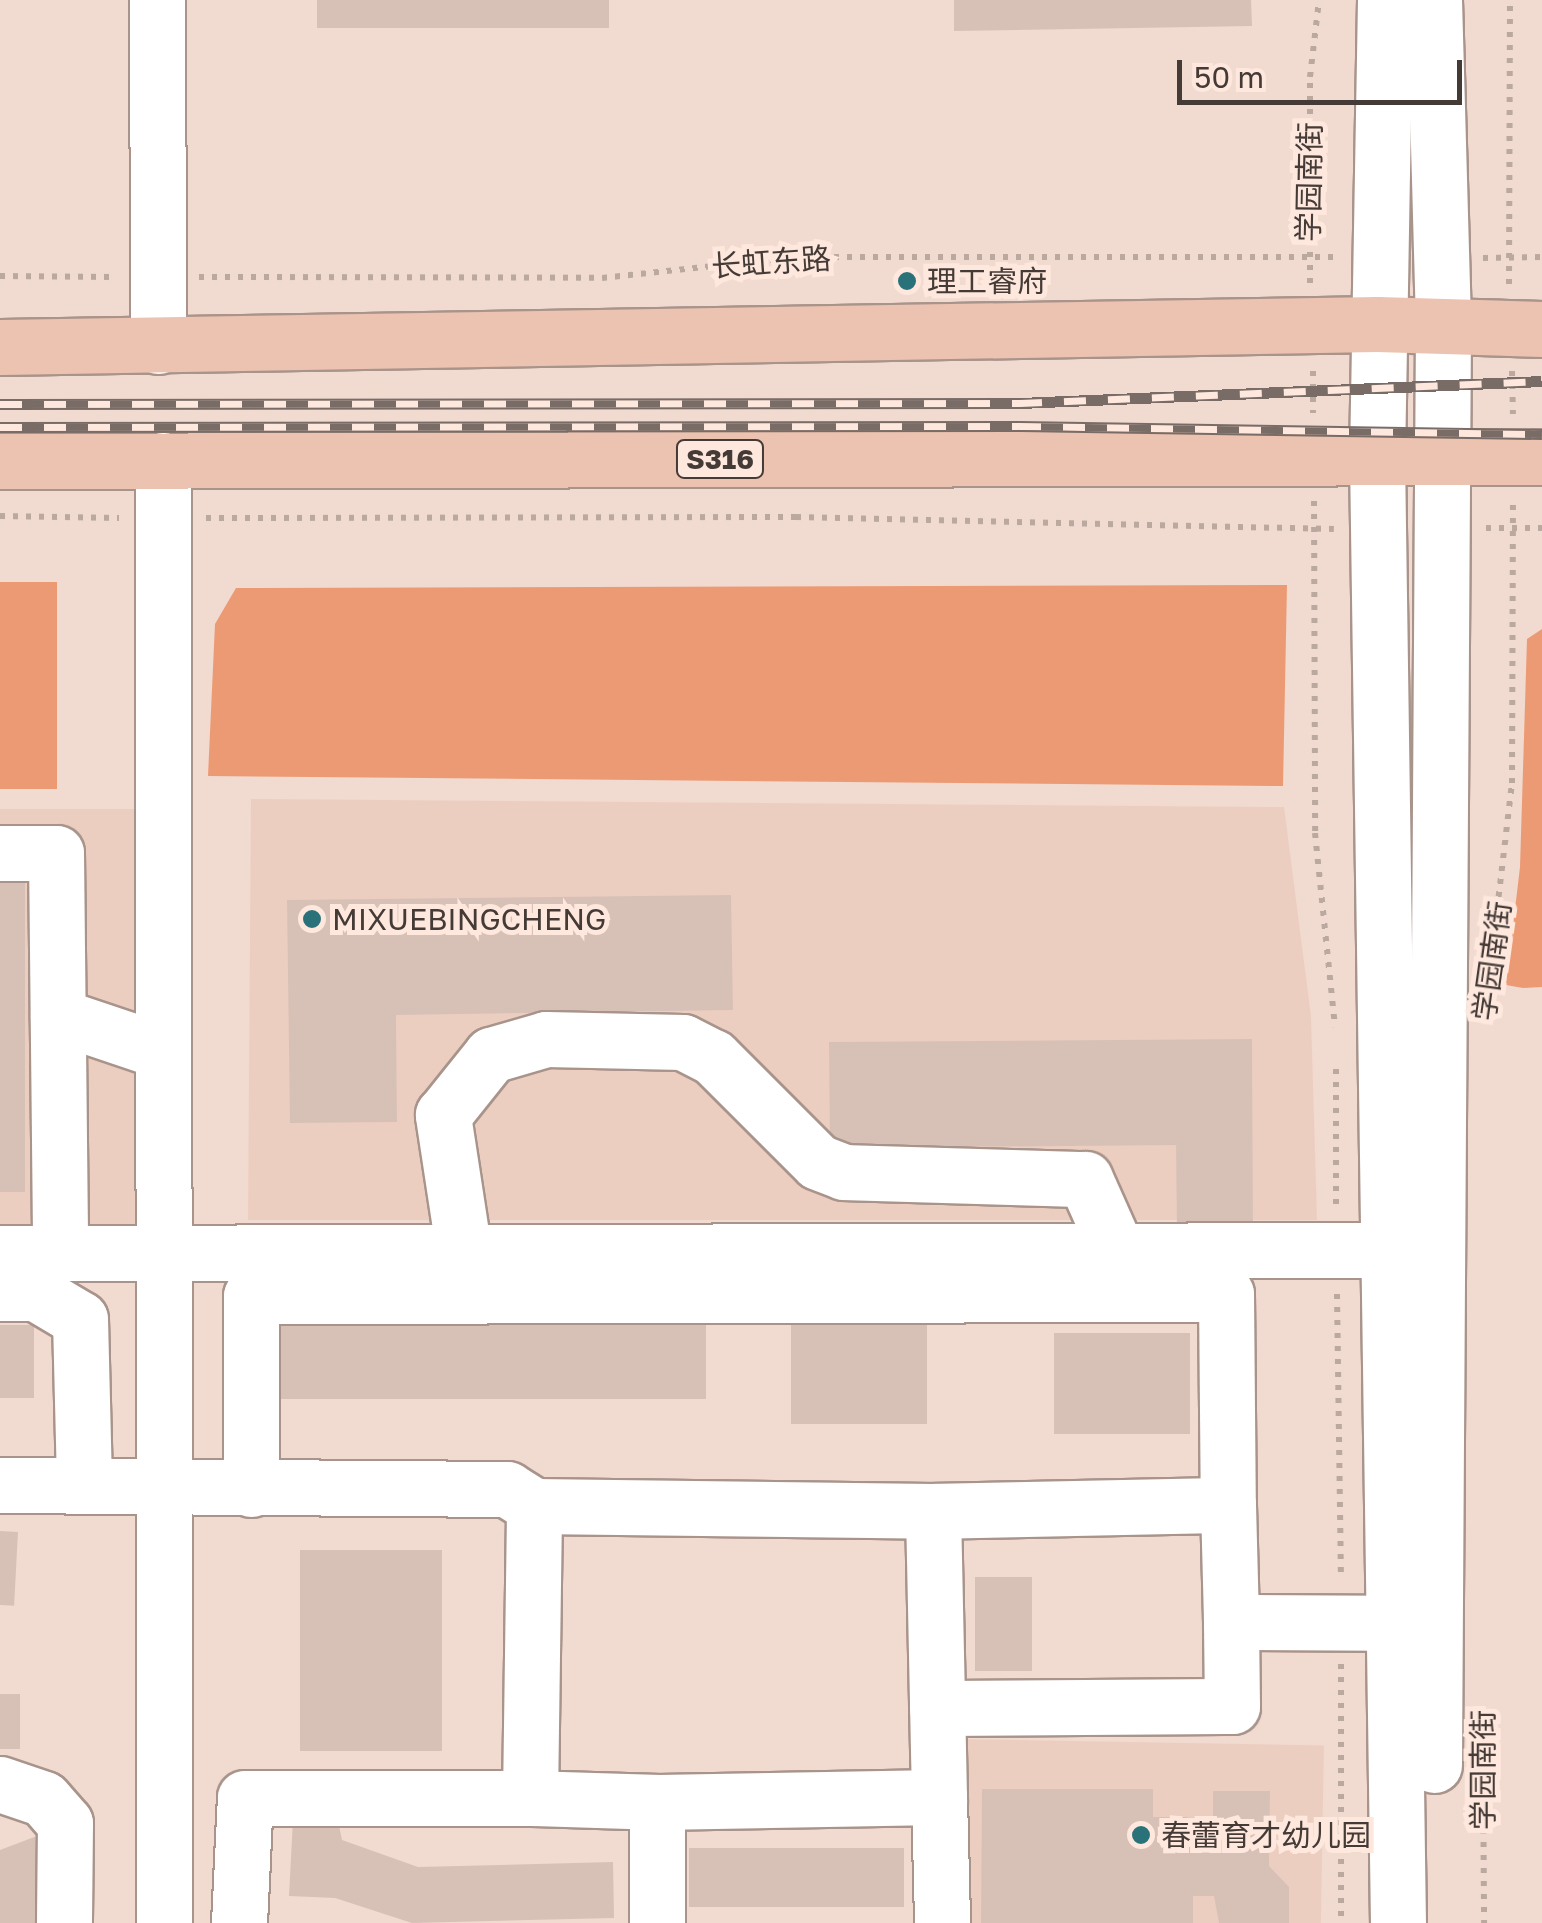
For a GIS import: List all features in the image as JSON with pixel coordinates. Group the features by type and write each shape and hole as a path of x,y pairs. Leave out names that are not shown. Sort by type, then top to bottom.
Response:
{"main road":[{"path":"0,347 1377,324 1526,329"},
{"name":"S316","path":"0,461 1528,457"}],"street":[{"path":"158,0 158,346"},
{"path":"1384,0 1377,457 1392,1250 1398,1923"},
{"name":"学园南街","path":"1434,0 1443,326 1439,456 1434,1923"},
{"path":"163,460 160,1487 164,1923"},
{"path":"0,853 56,853 60,1253"},
{"path":"58,1016 162,1052"},
{"path":"464,1253 443,1116 491,1055 546,1040 683,1042 712,1057 818,1162 844,1172 1086,1179 1118,1253"},
{"path":"0,1253 1392,1250"},
{"path":"0,1294 36,1293 80,1319 84,1486"},
{"path":"251,1490 251,1296 1226,1294 1232,1706 937,1708"},
{"path":"0,1485 251,1490 507,1489 534,1506 933,1511 1228,1504"},
{"path":"530,1798 534,1506"},
{"path":"933,1511 942,1923"},
{"path":"1230,1607 1395,1608"},
{"path":"0,1784 44,1799 65,1823 64,1923"},
{"path":"239,1923 245,1798 658,1802 939,1797"},
{"path":"657,1923 658,1802"}],"path":[{"name":"学园南街","path":"1319,0 1310,77 1308,257 1312,325 1315,833 1335,1042"},
{"name":"学园南街","path":"1486,1001 1511,800 1512,528 1528,457 1526,329 1509,257 1510,0"},
{"name":"长虹东路","path":"0,276 602,278 795,257 1379,257"},
{"path":"1441,258 1542,257"},
{"path":"0,516 796,517 1380,530"},
{"path":"1441,528 1542,528"},
{"path":"1336,1061 1341,1923"},
{"name":"学园南街","path":"1483,1746 1484,1923"}],"shaded area":[{"path":"0,582 57,582 57,789 0,789"},
{"path":"1287,585 1283,786 208,776 215,624 236,588"},
{"path":"1542,629 1542,987 1523,988 1506,985 1520,867 1527,639"},
{"path":"251,799 1284,807 1311,1016 1317,1220 248,1220"},
{"path":"0,809 140,809 140,1263 0,1263"},
{"name":"春蕾育才幼儿园","path":"958,1739 1324,1745 1321,1923 955,1923"}],"building":[{"path":"317,0 609,0 609,28 317,28"},
{"path":"954,0 1251,0 1252,26 954,31"},
{"path":"0,877 25,877 25,1192 0,1192"},
{"path":"731,895 733,1010 396,1015 397,1122 290,1123 287,900"},
{"path":"1252,1039 1253,1234 1177,1235 1176,1145 830,1148 829,1042"},
{"path":"791,1323 927,1323 927,1424 791,1424"},
{"path":"0,1325 34,1325 34,1398 0,1398"},
{"path":"272,1325 706,1325 706,1399 272,1399"},
{"path":"1054,1333 1190,1333 1190,1434 1054,1434"},
{"path":"0,1531 18,1532 14,1606 0,1605"},
{"path":"300,1550 442,1550 442,1751 300,1751"},
{"path":"975,1577 1032,1577 1032,1671 975,1671"},
{"path":"0,1694 20,1694 20,1749 0,1749"},
{"path":"982,1789 1153,1789 1153,1817 1213,1817 1213,1791 1270,1791 1269,1866 1289,1887 1289,1923 1219,1923 1214,1896 1193,1896 1193,1923 981,1923"},
{"path":"293,1819 338,1821 342,1840 418,1867 613,1862 614,1918 412,1923 335,1898 289,1896"},
{"path":"37,1836 39,1923 0,1923 0,1850"},
{"path":"689,1848 904,1848 904,1907 689,1907"}],"railway":[{"path":"0,404 1020,403 1542,381"},
{"path":"0,427 1019,426 1542,434"}],"place":[{"name":"理工睿府","path":"907,281"},
{"name":"MIXUEBINGCHENG","path":"312,919"},
{"name":"春蕾育才幼儿园","path":"1141,1835"}]}
